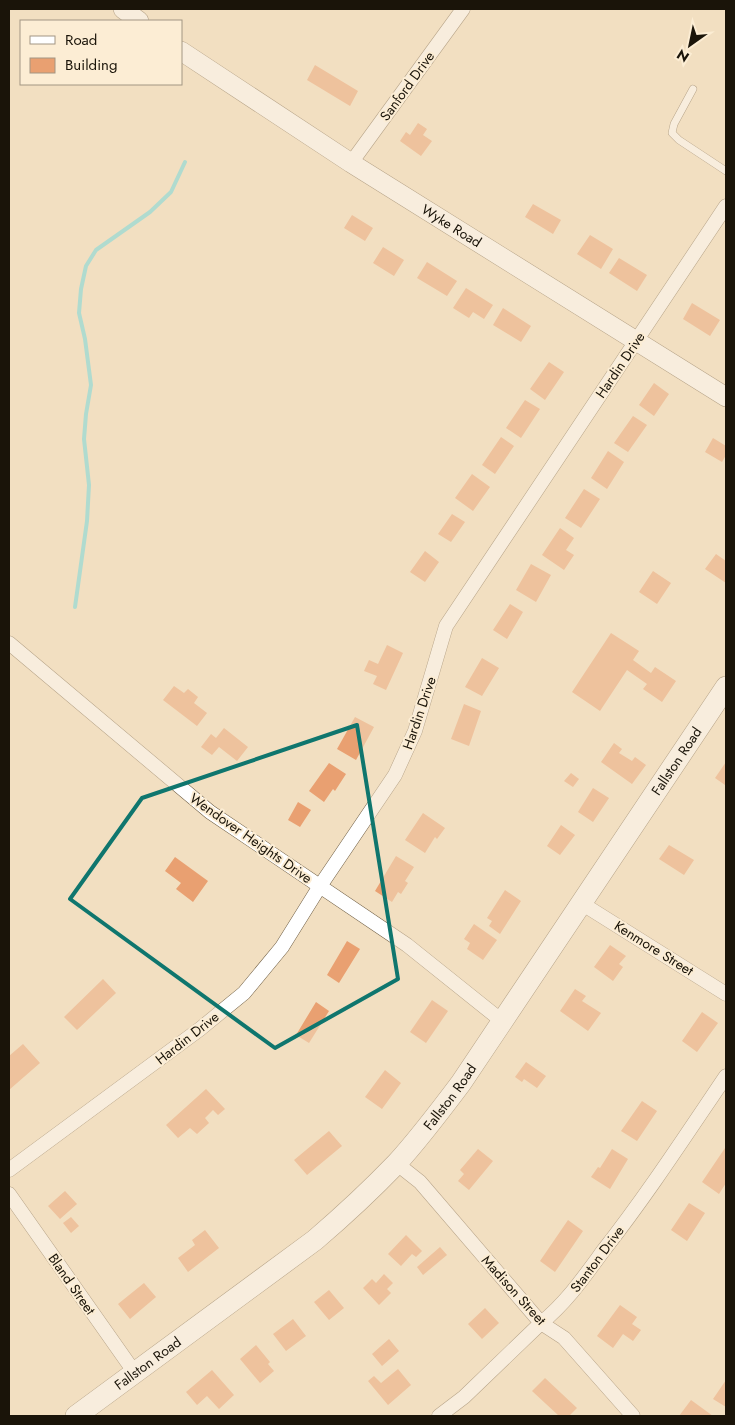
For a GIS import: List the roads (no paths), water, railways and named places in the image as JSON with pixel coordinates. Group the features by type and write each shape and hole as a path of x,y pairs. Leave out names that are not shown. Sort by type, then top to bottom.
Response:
{"main road":[{"path":"123,9 138,20"},
{"name":"Wyke Road","path":"182,52 351,163 726,397"},
{"name":"Fallston Road","path":"76,1416 315,1240 348,1211 396,1163 461,1083 726,687"}],"street":[{"name":"Sanford Drive","path":"351,163 463,9"},
{"name":"Hardin Drive","path":"9,1170 200,1029 244,993 282,947 320,886 395,776 416,731 446,626 726,206"},
{"name":"Wendover Heights Drive","path":"9,643 210,812 407,945 502,1021"},
{"name":"Kenmore Street","path":"581,903 726,994"},
{"name":"Stanton Drive","path":"439,1416 464,1397 562,1305 626,1222 726,1076"},
{"name":"Madison Street","path":"396,1163 420,1182 541,1323 564,1338 634,1416"},
{"name":"Bland Street","path":"9,1194 135,1373"}],"lane":[{"path":"693,89 674,124 672,133 679,140 726,171"}],"waterway":[{"path":"75,607 87,521 89,485 84,439 91,385 85,339 79,313 81,289 86,266 96,250 150,212 171,192 185,162"}]}
